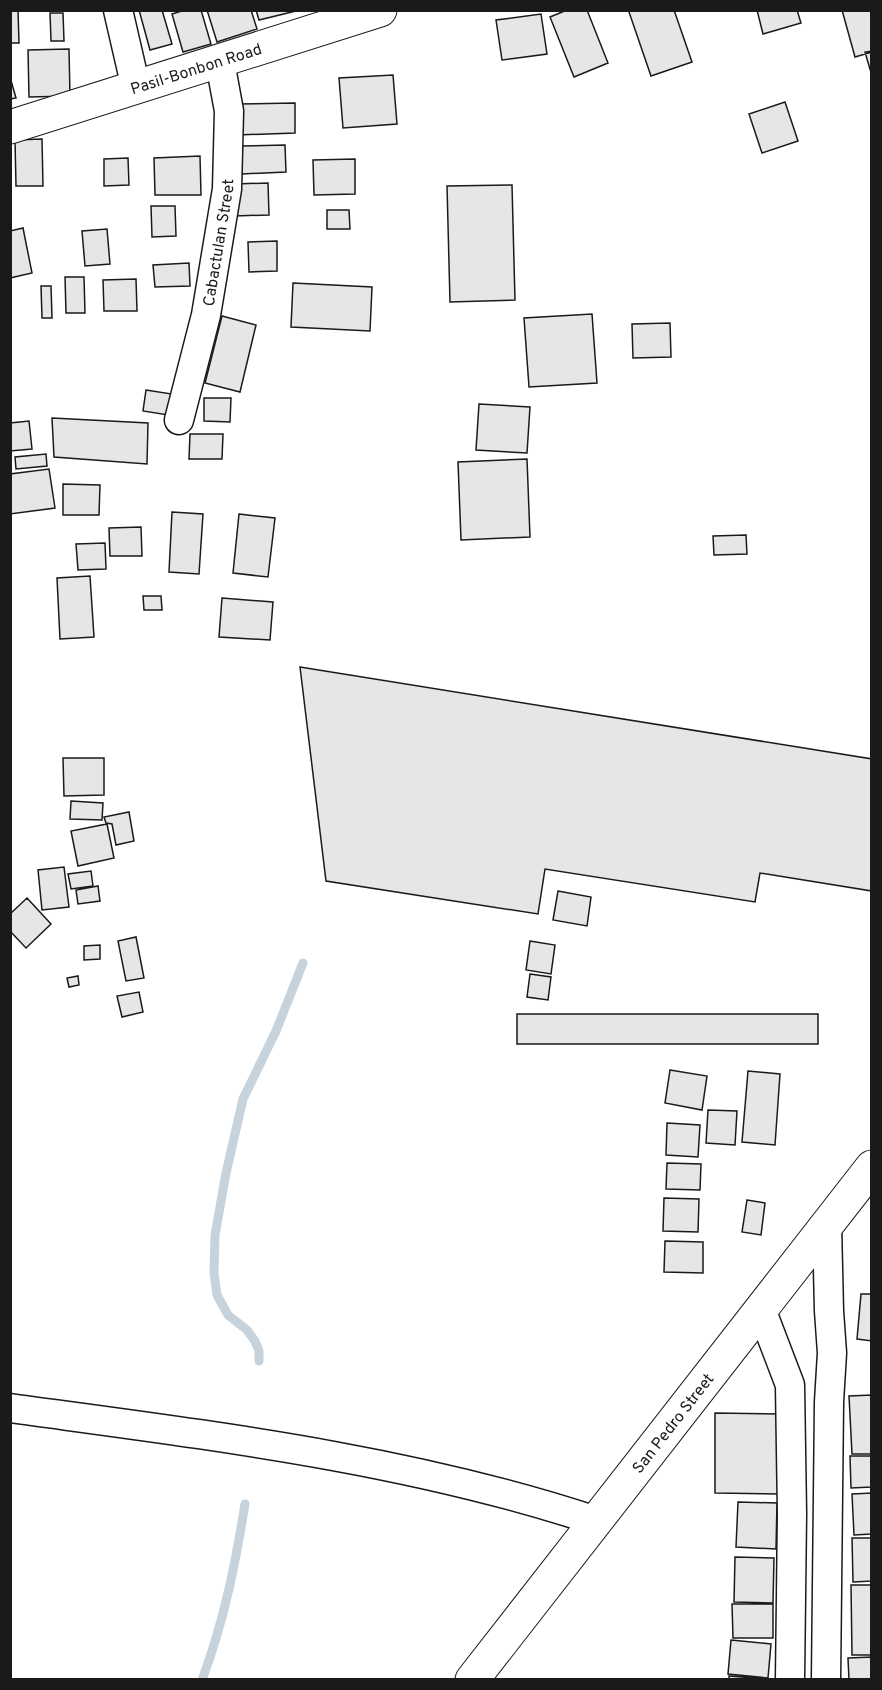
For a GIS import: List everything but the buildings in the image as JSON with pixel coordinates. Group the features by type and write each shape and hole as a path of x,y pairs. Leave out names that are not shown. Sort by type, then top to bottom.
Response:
{"main road":[{"name":"Pasil-Bonbon Road","path":"10,127 380,10"},
{"name":"San Pedro Street","path":"472,1680 872,1167"}],"street":[{"path":"118,10 136,88"},
{"name":"Cabactulan Street","path":"179,420 206,315 227,189 229,111 220,62"},
{"path":"826,1680 829,1402 832,1353 827,1225"},
{"path":"761,1309 790,1384 792,1514 790,1680"},
{"path":"10,1408 200,1434 336,1456 434,1476 532,1500 596,1521"}],"waterway":[{"path":"259,1361 259,1351 255,1341 247,1330 228,1315 217,1295 214,1273 215,1235 243,1099 276,1031 303,963"},
{"path":"202,1680 228,1593 245,1504"}]}
